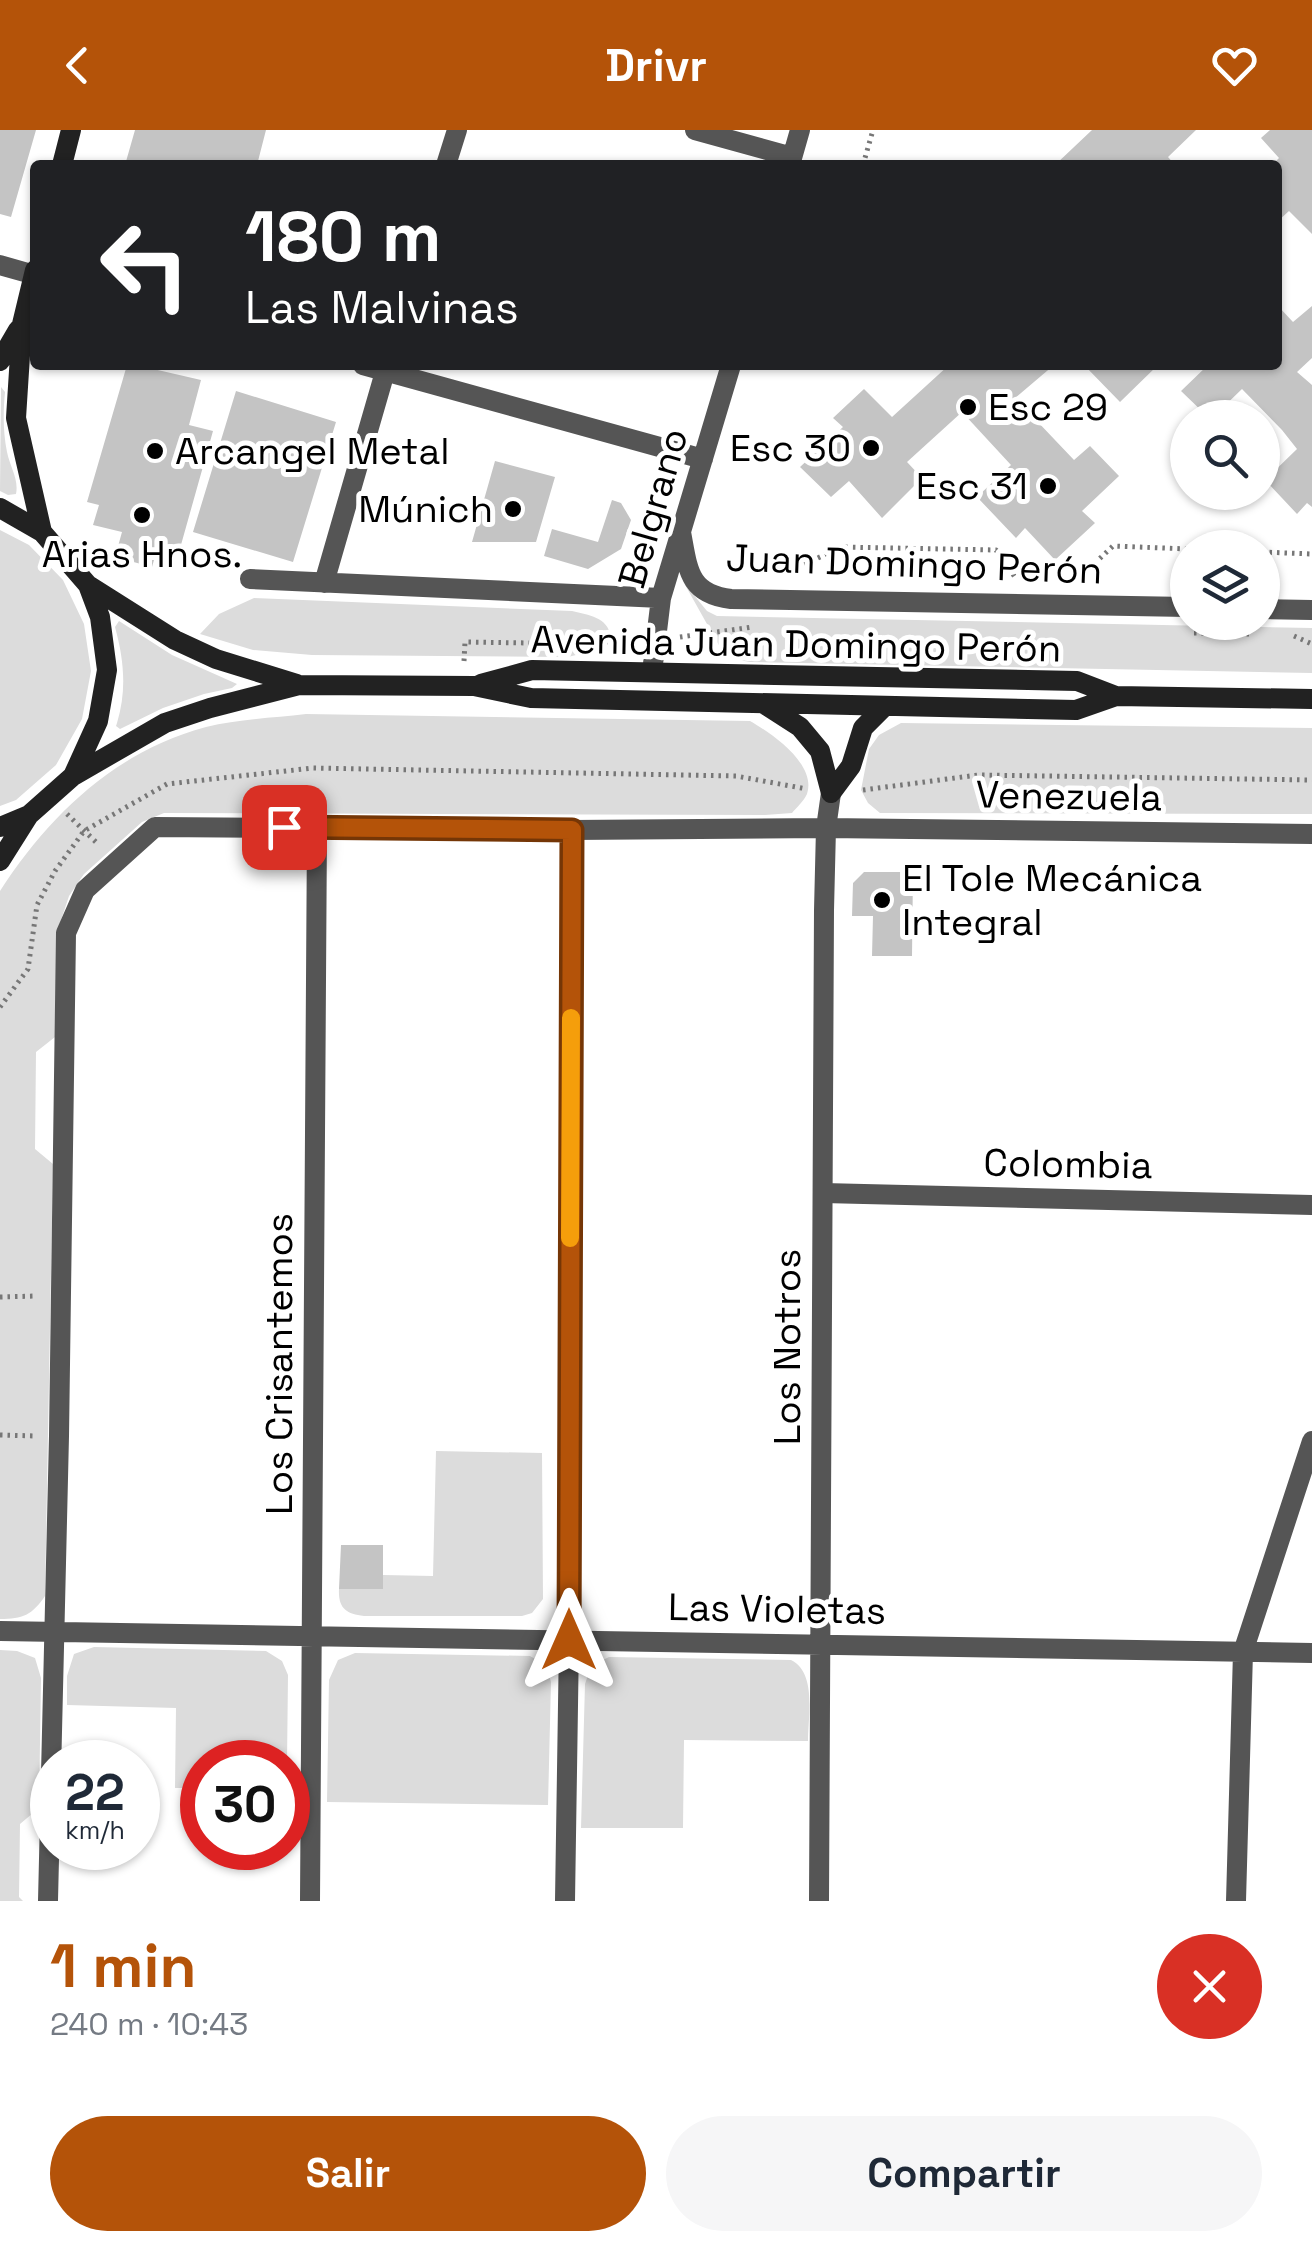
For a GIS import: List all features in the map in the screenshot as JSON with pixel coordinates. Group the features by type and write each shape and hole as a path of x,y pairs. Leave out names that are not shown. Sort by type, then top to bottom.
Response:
{"main road":[{"path":"63,160 71,130"},
{"path":"30,293 22,324 16,418 42,532"},
{"path":"0,361 22,324"},
{"path":"0,508 42,532 88,585 100,616 107,670 98,721 73,776 29,816 0,861"},
{"name":"Avenida Juan Domingo Perón","path":"88,585 175,640 216,659 299,684"},
{"name":"Avenida Juan Domingo Perón","path":"468,686 532,670 1077,682 1116,696 1312,699"},
{"name":"Avenida Juan Domingo Perón","path":"73,776 165,723 299,684 468,686 531,698 1076,710 1116,696"},
{"path":"760,703 800,727 820,751 831,794"},
{"path":"831,794 851,766 863,728 885,706"},
{"path":"0,827 29,816"}],"street":[{"path":"447,160 456,130"},
{"path":"695,130 788,160"},
{"path":"791,160 800,130"},
{"path":"0,265 30,273"},
{"path":"324,583 385,370"},
{"path":"393,370 703,460"},
{"name":"Belgrano","path":"652,672 662,598 730,370"},
{"name":"Juan Domingo Perón","path":"681,532 692,578 712,596 731,599 1170,607"},
{"path":"250,579 662,598"},
{"path":"1280,609 1312,610"},
{"name":"Los Notros","path":"819,1901 826,828 831,794"},
{"name":"Venezuela","path":"48,1901 66,933 85,890 115,861 156,827 826,828 1312,834"},
{"name":"Los Crisantemos","path":"310,1901 317,827"},
{"path":"565,1901 572,830"},
{"name":"Colombia","path":"823,1193 1312,1205"},
{"path":"1236,1901 1243,1652 1312,1441"},
{"name":"Las Violetas","path":"0,1631 1312,1653"}],"path":[{"path":"864,160 873,130"},
{"path":"778,576 840,547 996,550 1043,603 1113,546 1170,548"},
{"path":"1280,553 1312,554"},
{"path":"560,643 656,640 762,626"},
{"path":"1290,634 1312,644"},
{"path":"468,686 464,642 543,643"},
{"path":"0,1007 28,969 37,905 55,871 84,831 167,784 313,768 736,776 831,794 978,776 1312,780"},
{"path":"49,797 115,861"},
{"path":"0,1297 61,1295"},
{"path":"0,1436 59,1436"}],"shaded area":[{"path":"1,387 5,392 6,445 16,483 16,494 8,495 0,491"},
{"path":"0,530 29,545 63,580 84,624 91,671 82,719 56,765 16,800 0,806"},
{"path":"684,583 707,611 717,616 1170,625 1170,640 1280,640 1280,627 1312,628 1312,673 750,662 733,659 721,649"},
{"path":"254,598 572,611 601,621 611,636 597,648 568,657 312,655 253,650 200,634 219,614"},
{"path":"119,621 172,655 237,684 163,708 120,729 116,726 123,675 115,627"},
{"path":"306,714 750,721 780,741 799,761 808,783 807,794 792,813 765,815 164,813 142,822 84,874 69,896 57,932 55,1037 36,1052 35,1149 53,1164 45,1596 26,1615 0,1619 0,891 63,812 114,769 143,752 206,727"},
{"path":"901,723 1312,728 1312,814 880,813 861,790 869,749 879,735"},
{"path":"436,1451 542,1453 543,1599 532,1613 364,1616 348,1612 342,1605 339,1589 382,1589 383,1575 433,1576"},
{"path":"94,1647 266,1651 282,1661 288,1675 287,1740 180,1740 180,1788 175,1788 176,1708 67,1705 67,1676 74,1654"},
{"path":"0,1650 35,1658 41,1678 40,1740 30,1740 30,1816 20,1824 19,1897 23,1901 0,1901"},
{"path":"355,1653 530,1656 546,1665 551,1682 548,1805 327,1802 329,1680 338,1660"},
{"path":"609,1657 791,1660 799,1666 808,1685 808,1741 684,1740 683,1828 581,1828 585,1684 591,1666"}],"building":[{"path":"0,130 36,130 11,217 0,214"},
{"path":"135,130 266,130 258,160 126,160"},
{"path":"1092,130 1196,130 1168,157 1171,160 1060,160"},
{"path":"1270,130 1312,130 1312,234 1289,211 1282,217 1282,160 1277,160 1261,138"},
{"path":"1312,306 1312,358 1297,372 1312,385 1312,507 1307,503 1297,514 1280,496 1280,465 1297,449 1280,428 1280,400 1253,400 1242,389 1231,400 1190,400 1181,391 1203,370 1282,370 1282,310 1293,322"},
{"name":"Arcangel Metal","path":"126,370 158,370 201,380 189,425 213,431 179,552 158,546 152,567 115,557 122,532 93,525 99,505 87,502"},
{"path":"944,370 1048,370 1015,398 1074,460 1090,446 1119,476 1082,511 1095,523 1055,560 1025,528 1016,538 977,497 1011,465 962,412 907,462 922,478 882,518 849,481 831,497 800,467 843,427 833,418 864,389 892,417"},
{"path":"1089,370 1153,370 1120,402"},
{"path":"236,391 336,422 293,562 193,532"},
{"name":"Múnich","path":"495,461 555,477 536,542 472,542"},
{"path":"612,500 621,503 631,520 621,549 588,569 544,556 552,529 598,542"},
{"name":"El Tole Mecánica Integral","path":"864,872 913,872 912,956 872,956 873,916 852,916 853,883"},
{"path":"341,1545 383,1545 383,1589 339,1589"}],"slow traffic":[{"path":"570,1238 571,1018"}],"place":[{"name":"Esc 29","path":"968,407"},
{"name":"Esc 30","path":"871,448"},
{"name":"Arcangel Metal","path":"155,451"},
{"name":"Esc 31","path":"1048,486"},
{"name":"Múnich","path":"513,509"},
{"name":"Arias Hnos.","path":"142,515"},
{"name":"El Tole Mecánica Integral","path":"882,900"}],"route":[{"path":"284,827 572,830 569,1640"}]}
